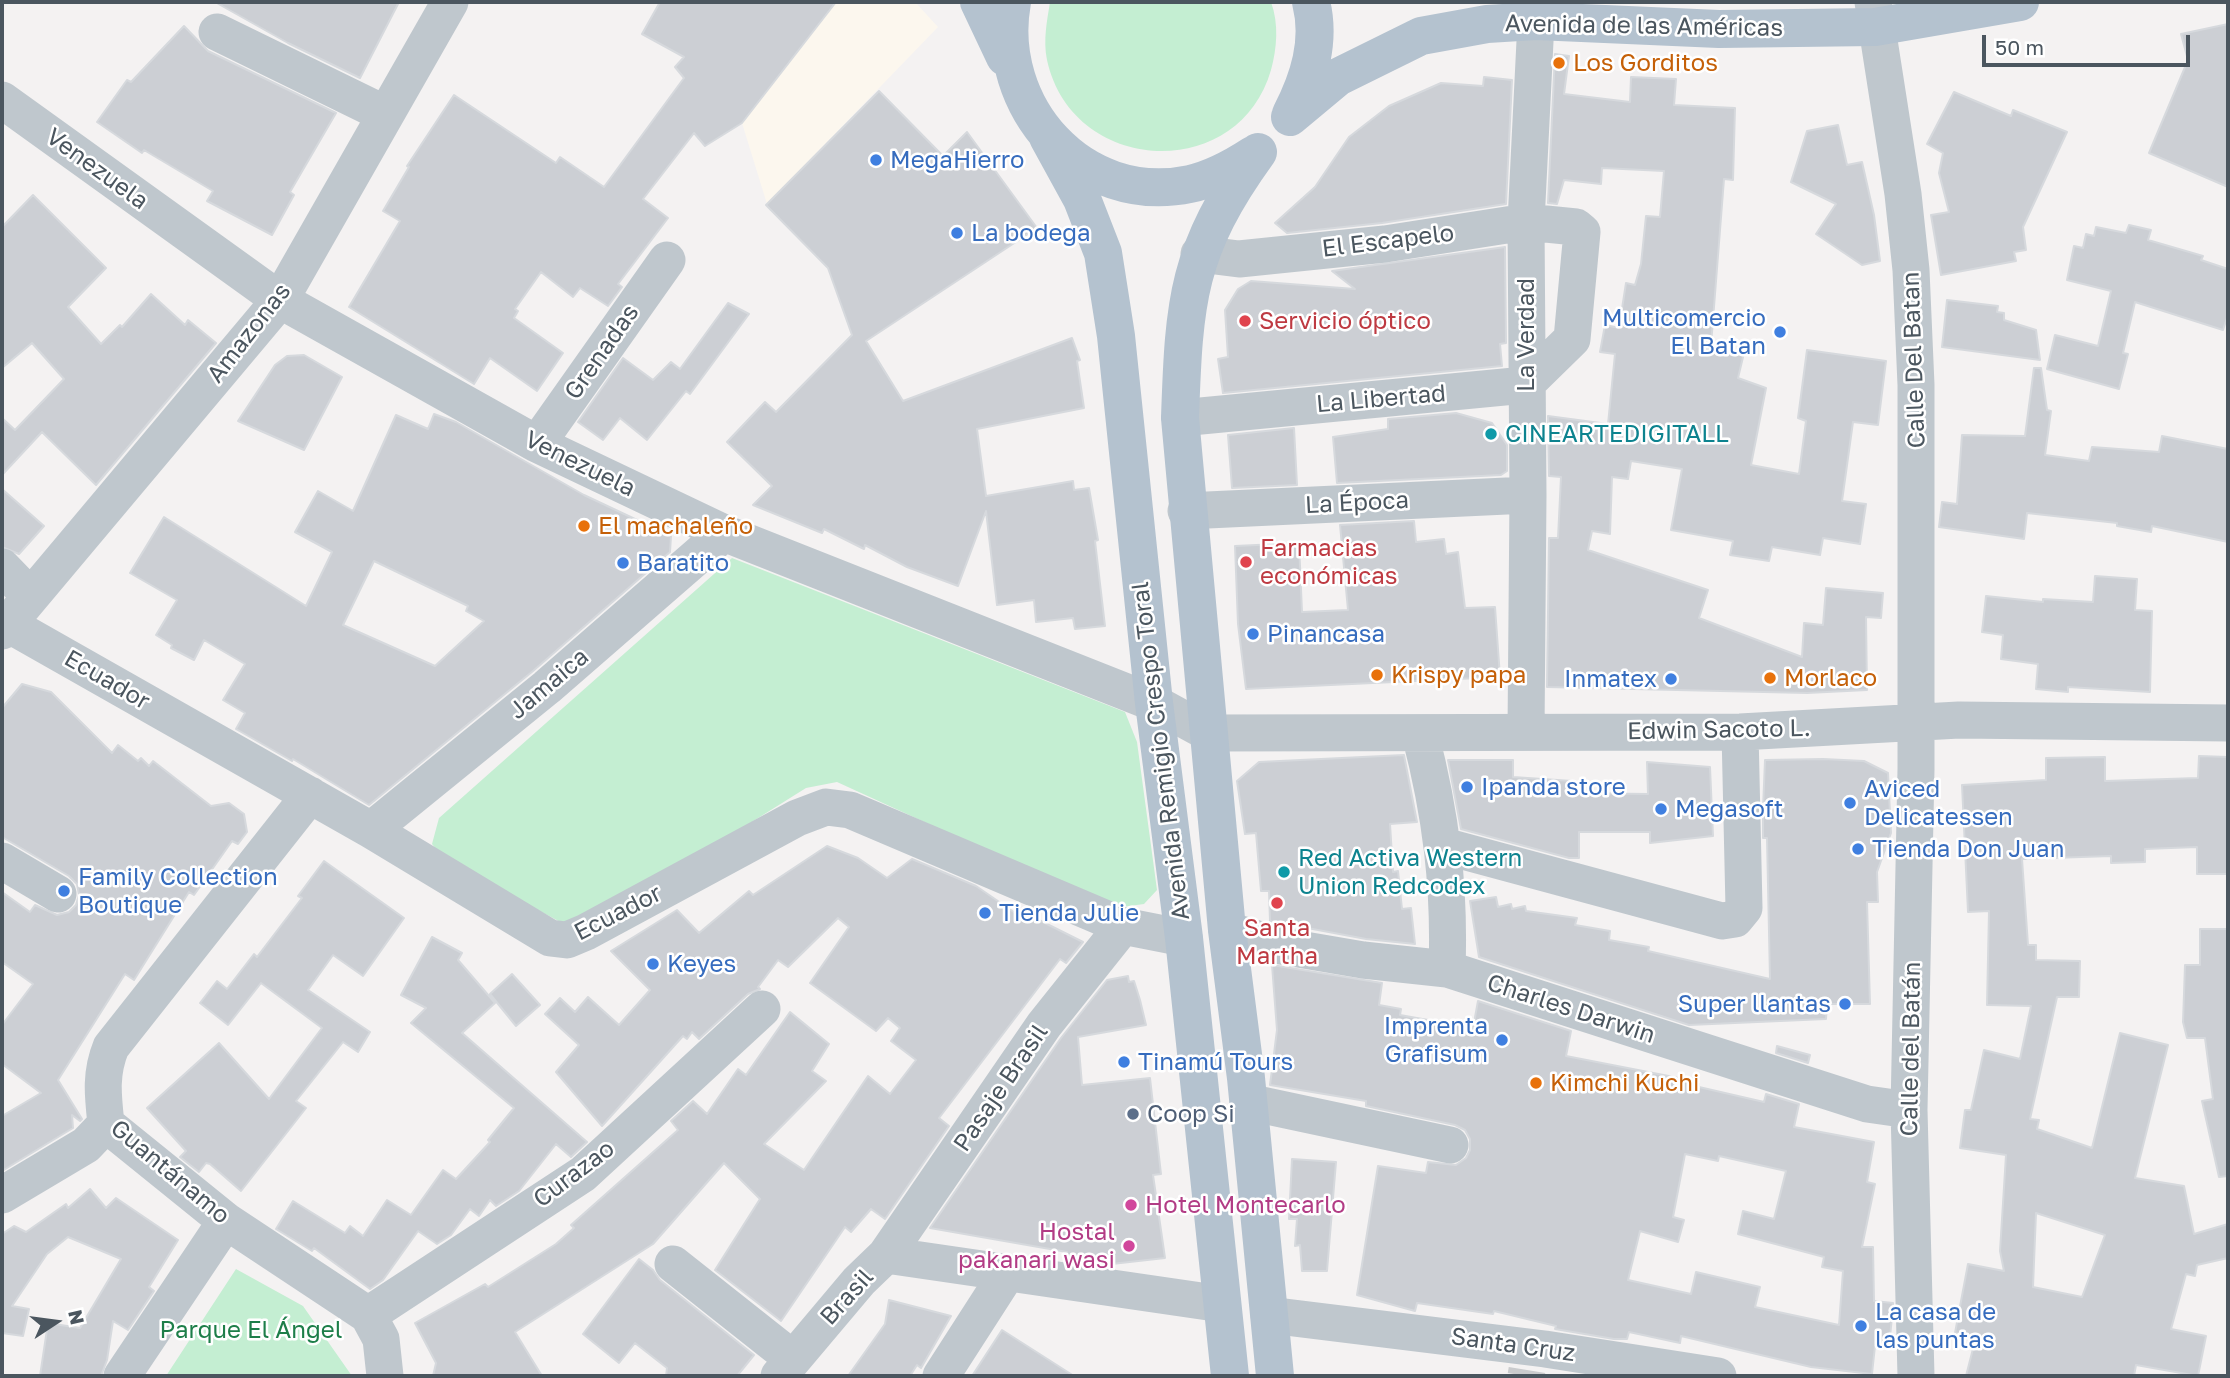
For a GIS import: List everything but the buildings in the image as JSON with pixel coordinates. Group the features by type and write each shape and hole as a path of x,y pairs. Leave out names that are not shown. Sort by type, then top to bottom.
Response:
{"main road":[{"path":"979,2 1027,106 1048,137 1089,167 1112,178 1150,186 1201,180 1226,172 1258,152 1290,117 1306,84 1314,49 1311,2"},
{"path":"1012,2 1008,26 1012,71"},
{"name":"Avenida de las Américas","path":"1290,117 1338,77 1421,36 1487,24 1536,21 1719,29 2020,2"},
{"name":"Avenida Remigio Crespo Toral","path":"1048,137 1082,199 1103,253 1116,336 1154,703 1184,938 1230,1376"},
{"name":"Avenida Remigio Crespo Toral","path":"1258,152 1227,195 1199,254 1191,281 1183,335 1180,418 1186,512 1227,930 1248,1102 1275,1376"}],"street":[{"name":"Amazonas","path":"5,628 280,300 450,2"},
{"name":"Calle Del Batan","path":"1874,14 1903,194 1911,270 1918,460 1915,722"},
{"name":"La Verdad","path":"1526,732 1526,222 1536,21"},
{"path":"217,32 385,114"},
{"name":"Venezuela","path":"2,100 280,300 537,444 724,533 1154,703 1209,733"},
{"name":"El Escapelo","path":"1199,254 1238,259 1345,248 1526,222 1576,227 1582,232 1572,339 1525,385"},
{"name":"Grenadas","path":"537,444 667,260"},
{"name":"La Libertad","path":"1180,418 1525,385"},
{"name":"La Época","path":"1186,512 1528,495"},
{"name":"Jamaica","path":"371,830 537,695 724,533"},
{"path":"2,567 30,596"},
{"name":"Ecuador","path":"5,628 310,795 485,902 550,938 567,940 586,932 797,818 826,807 850,810 1123,926 1184,938"},
{"name":"Edwin Sacoto L.","path":"1209,733 1740,732 1915,722 2228,723"},
{"name":"Calle del Batán","path":"1915,722 1909,1110 1916,1376"},
{"path":"1444,846 1722,921 1735,919 1744,908 1740,732"},
{"path":"1420,734 1444,846 1449,920 1447,969"},
{"name":"Guantánamo","path":"310,795 111,1047 104,1065 102,1084 106,1125 226,1221 368,1315"},
{"path":"2,861 58,894"},
{"name":"Pasaje Brasil","path":"886,1255 1044,1025 1123,926"},
{"name":"Charles Darwin","path":"1227,930 1281,946 1363,960 1447,969 1867,1104 1909,1110"},
{"name":"Curazao","path":"368,1315 583,1174 762,1009"},
{"path":"1248,1102 1450,1144"},
{"path":"2,1195 86,1145 106,1125"},
{"path":"122,1376 226,1221"},
{"name":"Brasil","path":"786,1368 859,1281 886,1255 1006,1275 1223,1304"},
{"path":"673,1264 786,1368"},
{"path":"941,1376 1006,1275"},
{"path":"368,1315 381,1339 385,1376"},
{"name":"Santa Cruz","path":"1269,1315 1390,1329 1536,1359 1718,1376"}],"shaded area":[{"path":"836,2 915,2 938,27 767,204 742,123"}],"green space":[{"path":"1050,2 1271,2 1276,36 1271,70 1253,107 1226,133 1192,147 1156,151 1120,144 1088,126 1062,98 1046,53"},
{"path":"732,558 1125,712 1137,742 1157,890 1144,904 1122,907 1097,901 837,782 806,788 589,924 566,925 446,861 432,844 439,818"},
{"name":"Parque El Ángel","path":"236,1269 303,1306 352,1376 166,1376"}],"tunnel":[{"path":"1526,1376 1527,1370"}],"tram line":[{"path":"1743,2 1915,2"}],"place":[{"name":"Los Gorditos","path":"1559,63"},
{"name":"MegaHierro","path":"876,160"},
{"name":"La bodega","path":"957,233"},
{"name":"Servicio óptico","path":"1245,321"},
{"name":"Multicomercio El Batan","path":"1780,332"},
{"name":"CINEARTEDIGITALL","path":"1491,434"},
{"name":"El machaleño","path":"584,526"},
{"name":"Farmacias económicas","path":"1246,562"},
{"name":"Baratito","path":"623,563"},
{"name":"Pinancasa","path":"1253,634"},
{"name":"Krispy papa","path":"1377,675"},
{"name":"Morlaco","path":"1770,678"},
{"name":"Inmatex","path":"1671,679"},
{"name":"Ipanda store","path":"1467,787"},
{"name":"Aviced Delicatessen","path":"1850,803"},
{"name":"Megasoft","path":"1661,809"},
{"name":"Tienda Don Juan","path":"1858,849"},
{"name":"Red Activa Western Union Redcodex","path":"1284,872"},
{"name":"Family Collection Boutique","path":"64,891"},
{"name":"Santa Martha","path":"1277,903"},
{"name":"Tienda Julie","path":"985,913"},
{"name":"Keyes","path":"653,964"},
{"name":"Super llantas","path":"1845,1004"},
{"name":"Imprenta Grafisum","path":"1502,1040"},
{"name":"Tinamú Tours","path":"1124,1062"},
{"name":"Kimchi Kuchi","path":"1536,1083"},
{"name":"Coop Si","path":"1133,1114"},
{"name":"Hotel Montecarlo","path":"1131,1205"},
{"name":"Hostal pakanari wasi","path":"1129,1246"},
{"name":"La casa de las puntas","path":"1861,1326"}]}
